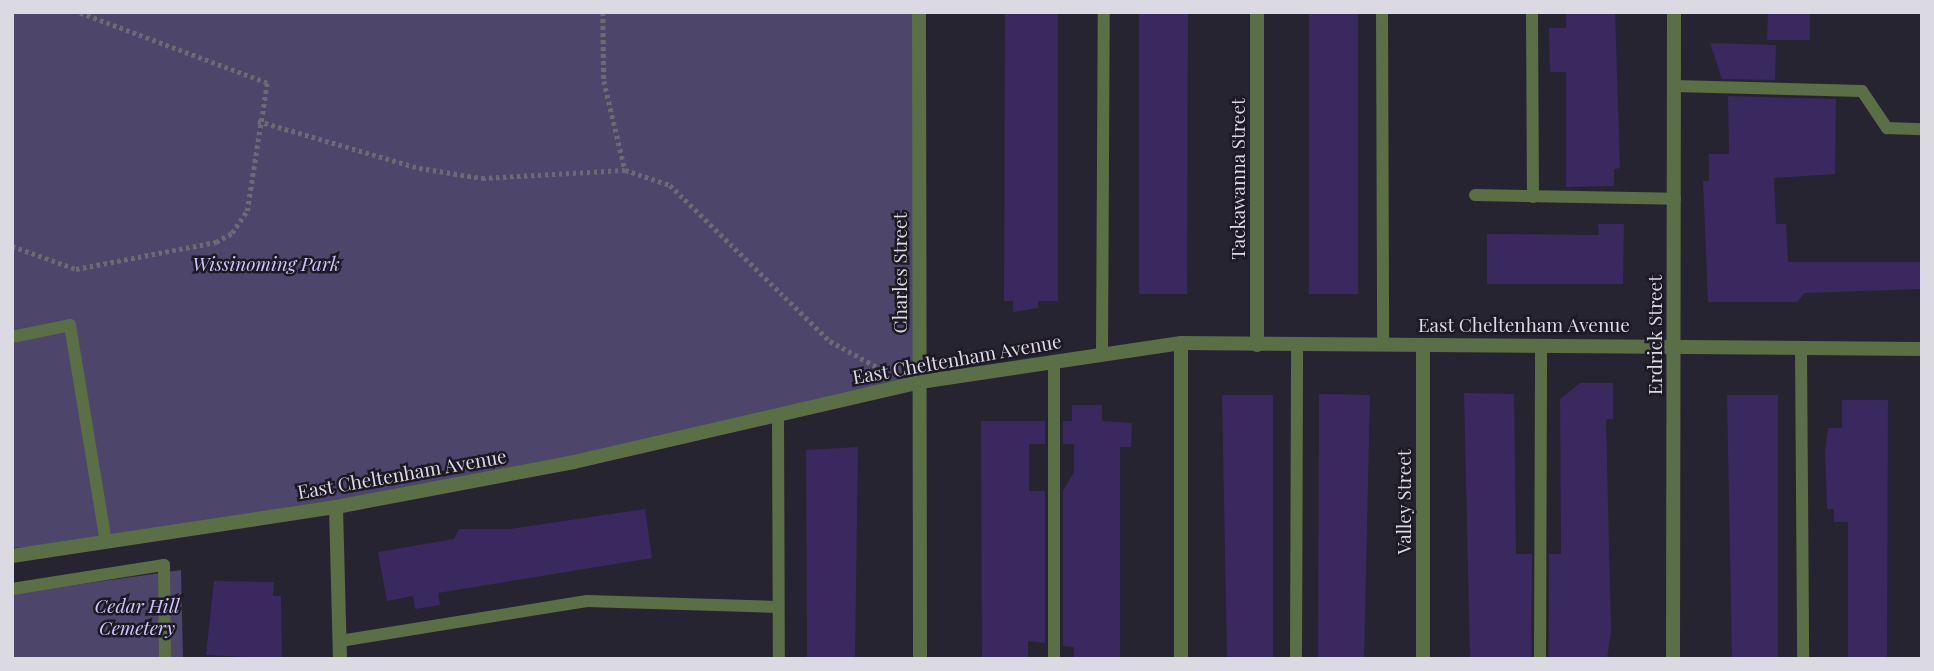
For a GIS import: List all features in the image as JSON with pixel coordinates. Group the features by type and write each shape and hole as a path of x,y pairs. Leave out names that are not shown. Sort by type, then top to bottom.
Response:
{"street":[{"name":"Charles Street","path":"919,12 920,659"},
{"name":"Tackawanna Street","path":"1257,12 1257,345"},
{"name":"Erdrick Street","path":"1673,659 1674,12"},
{"name":"East Cheltenham Avenue","path":"12,556 336,507 778,415 919,382 1102,351 1181,343 1675,344 1922,349"},
{"path":"1181,343 1181,659"},
{"name":"Valley Street","path":"1423,345 1423,659"},
{"path":"336,507 340,659"}],"lane":[{"path":"1102,351 1104,12"},
{"path":"1382,12 1383,343"},
{"path":"1532,12 1534,197"},
{"path":"1674,86 1862,91 1887,128 1922,129"},
{"path":"1475,195 1675,199"},
{"path":"12,337 70,325 106,542"},
{"path":"1296,659 1297,345"},
{"path":"1540,659 1541,345"},
{"path":"1801,347 1803,659"},
{"path":"1054,361 1054,659"},
{"path":"778,415 779,659"},
{"path":"12,589 164,565 165,659"},
{"path":"340,640 587,601 778,607"}],"path":[{"path":"12,246 76,269 216,242 232,233 247,211 258,121 267,83 77,12"},
{"path":"603,12 604,81 625,170"},
{"path":"258,121 419,168 482,178 625,170 670,185 830,341 862,362 919,382"}],"green space":[{"name":"Wissinoming Park","path":"12,12 919,12 920,382 574,462 106,542 12,548"},
{"name":"Cedar Hill Cemetery","path":"181,570 183,659 12,659 12,594"}],"building":[{"path":"1005,12 1058,12 1058,301 1038,301 1038,308 1013,312 1013,301 1004,301"},
{"path":"1139,12 1188,12 1187,294 1139,294"},
{"path":"1309,12 1358,12 1358,294 1309,294"},
{"path":"1566,12 1615,12 1620,168 1614,169 1614,186 1566,187 1566,72 1550,72 1549,28 1566,28"},
{"path":"1810,12 1810,40 1767,40 1768,14"},
{"path":"1710,43 1776,45 1775,80 1722,79"},
{"path":"1728,96 1836,99 1835,174 1774,178 1776,224 1786,224 1788,262 1922,262 1922,289 1805,293 1797,302 1708,302 1703,181 1709,181 1709,154 1729,154"},
{"path":"1598,224 1624,224 1623,284 1487,284 1487,234 1599,235"},
{"path":"1580,383 1613,383 1613,419 1606,419 1611,631 1607,659 1549,659 1549,554 1561,554 1560,399"},
{"path":"1464,393 1514,394 1516,554 1532,554 1531,659 1470,659"},
{"path":"1319,394 1370,395 1364,659 1318,659"},
{"path":"1222,395 1273,395 1273,659 1227,659"},
{"path":"1727,395 1778,395 1778,659 1732,659"},
{"path":"1842,400 1888,400 1887,659 1848,659 1848,522 1834,522 1834,509 1827,509 1825,452 1828,428 1842,428"},
{"path":"1072,405 1102,405 1102,421 1132,423 1131,447 1120,447 1120,659 1074,659 1074,647 1063,646 1063,491 1074,472 1074,444 1063,444 1063,421 1072,421"},
{"path":"981,421 1045,421 1045,444 1029,444 1029,491 1045,491 1045,643 1028,641 1028,659 982,659"},
{"path":"858,447 855,659 807,659 806,450"},
{"path":"645,509 652,558 438,593 440,605 415,609 413,596 387,601 378,552 454,539 459,529 510,529"},
{"path":"214,581 274,582 273,596 281,596 282,659 206,655"}]}
